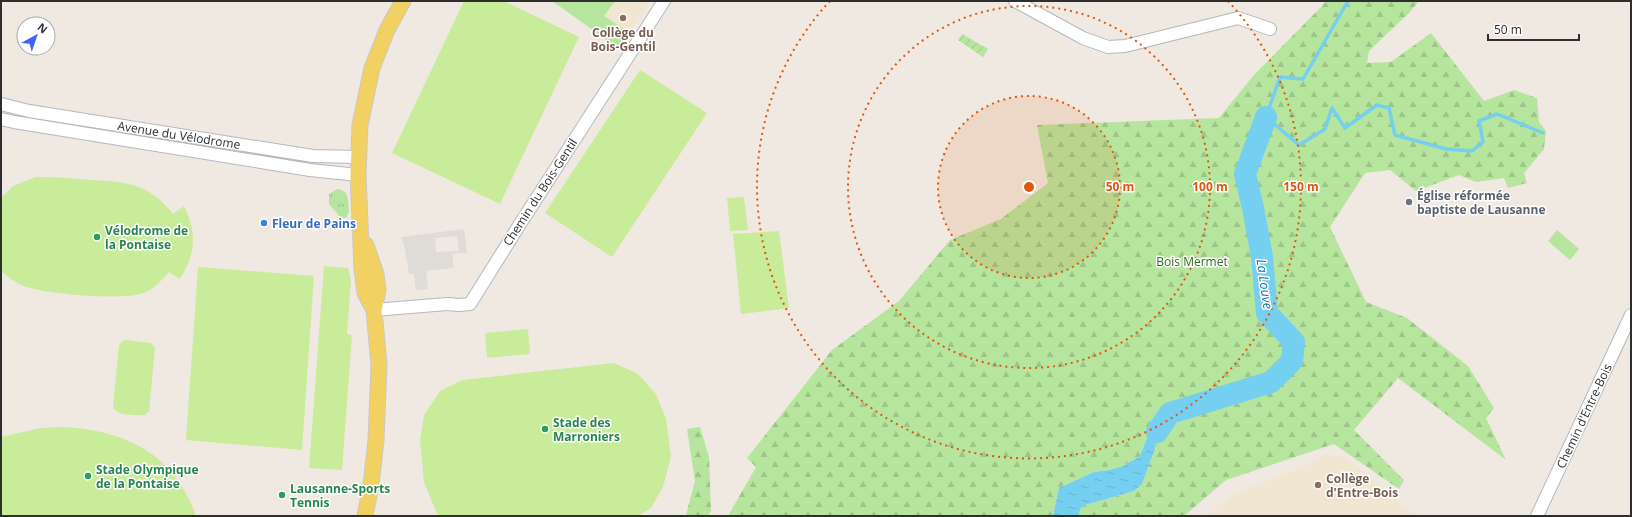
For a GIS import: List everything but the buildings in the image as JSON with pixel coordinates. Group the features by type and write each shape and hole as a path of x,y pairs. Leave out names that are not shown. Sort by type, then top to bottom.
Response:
{"main road":[{"path":"365,516 372,475 378,406 379,365 374,310 378,296 378,286 376,274 361,231 358,175 360,125 372,68 387,30 403,1"}],"street":[{"name":"Chemin du Bois-Gentil","path":"374,310 447,304 470,304 664,1"},
{"path":"1015,1 1083,38 1108,47 1125,46 1238,18 1270,29"},
{"name":"Avenue du Vélodrome","path":"1,104 29,111 313,156 359,158"},
{"name":"Avenue du Vélodrome","path":"1,119 22,124 295,167 358,175"},
{"name":"Chemin d'Entre-Bois","path":"1537,516 1631,315"}],"shaded area":[{"name":"Collège du Bois-Gentil","path":"614,1 649,1 630,33 604,16"},
{"path":"464,229 467,253 452,254 454,268 426,271 428,289 416,290 414,274 409,274 405,249 401,237","holes":["457,236 459,251 436,252 435,238"]},
{"name":"Collège d'Entre-Bois","path":"1326,454 1345,457 1417,516 1209,516 1215,509 1236,493 1308,465"}],"green space":[{"path":"464,1 504,1 579,37 500,204 392,153"},
{"path":"552,1 615,1 604,16 630,33 620,49"},
{"name":"Bois Mermet","path":"1326,1 1419,1 1409,13 1369,51 1367,63 1391,62 1431,33 1484,101 1514,90 1537,98 1539,122 1546,131 1544,149 1524,173 1527,183 1508,188 1504,178 1476,182 1459,175 1416,191 1390,170 1365,173 1330,227 1366,302 1407,318 1468,366 1494,408 1486,418 1506,460 1398,378 1354,430 1404,480 1399,489 1334,444 1226,480 1184,516 1078,516 1082,506 1134,491 1142,484 1155,449 1165,434 1167,421 1177,415 1178,402 1165,407 1155,417 1140,456 1123,466 1110,470 1094,472 1059,488 1053,516 728,516 756,467 747,458 832,350 899,301 950,240 1001,219 1048,183 1037,125 1219,118 1253,76"},
{"path":"962,34 988,49 983,57 958,40"},
{"path":"640,70 707,113 612,257 545,213"},
{"name":"Vélodrome de la Pontaise","path":"36,177 71,178 126,183 146,190 164,204 173,214 184,206 191,225 193,243 192,252 180,279 169,272 147,292 133,295 101,296 63,294 46,291 21,285 10,278 1,270 1,198 13,186"},
{"path":"337,189 344,192 348,197 349,212 346,218 340,217 329,204 329,194"},
{"path":"744,197 748,230 730,231 727,198"},
{"path":"1557,230 1579,249 1570,260 1548,241"},
{"path":"779,231 789,308 741,314 733,234"},
{"path":"324,266 348,268 351,280 347,334 352,335 342,470 309,468"},
{"path":"198,267 314,276 302,450 186,440"},
{"path":"528,329 530,354 487,358 485,333"},
{"path":"127,340 151,343 155,348 149,411 145,415 123,414 115,410 113,407 119,345 123,341"},
{"name":"Stade des Marroniers","path":"614,363 638,374 656,394 666,419 671,457 663,487 651,508 638,516 440,516 437,514 424,482 420,440 424,415 440,391 462,380"},
{"path":"1178,402 1177,416 1167,421 1165,434 1155,449 1157,432 1153,423 1157,415 1170,405"},
{"path":"700,427 709,457 711,511 708,516 683,516 686,515 695,481 687,429"},
{"name":"Stade Olympique de la Pontaise","path":"40,428 76,428 112,435 145,449 172,472 183,488 196,516 1,516 1,437"}],"water":[{"path":"1153,423 1157,432 1155,449 1142,484 1134,491 1082,506 1078,516 1053,516 1059,488 1094,472 1110,470 1123,466 1140,456"}],"waterway":[{"path":"1348,1 1303,79 1280,77 1266,117 1299,145 1325,129 1332,108 1345,128 1377,105 1389,108 1395,135 1446,149 1472,151 1483,142 1479,121 1497,114 1543,133"},
{"name":"La Louve","path":"1157,432 1170,413 1271,382 1292,361 1294,342 1267,313 1262,257 1245,174 1266,117"}],"place":[{"name":"Collège du Bois-Gentil","path":"623,18"},
{"name":"Église réformée baptiste de Lausanne","path":"1409,202"},
{"name":"Fleur de Pains","path":"264,223"},
{"name":"Vélodrome de la Pontaise","path":"97,237"},
{"name":"Stade des Marroniers","path":"545,429"},
{"name":"Stade Olympique de la Pontaise","path":"88,476"},
{"name":"Collège d'Entre-Bois","path":"1318,485"},
{"name":"Lausanne-Sports Tennis","path":"282,495"}]}
